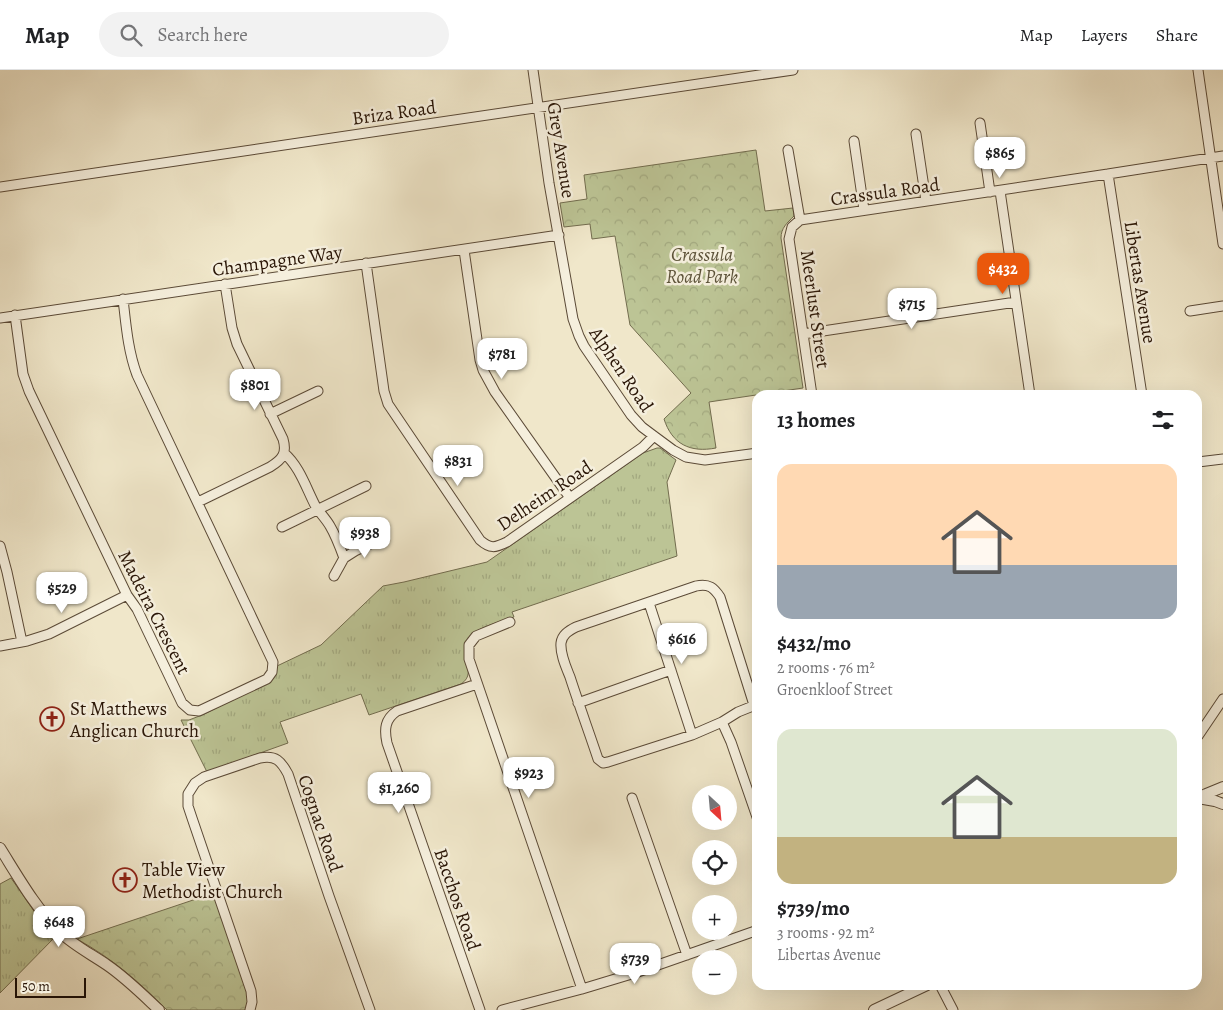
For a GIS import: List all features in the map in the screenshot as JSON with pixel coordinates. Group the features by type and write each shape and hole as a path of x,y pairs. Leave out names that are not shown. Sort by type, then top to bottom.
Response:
{"street":[{"name":"Grey Avenue","path":"533,70 559,235"},
{"name":"Briza Road","path":"0,187 793,70"},
{"path":"1198,70 1223,244"},
{"path":"980,122 990,192"},
{"path":"916,134 926,201"},
{"path":"854,141 864,210"},
{"path":"788,150 800,220"},
{"name":"Crassula Road","path":"800,220 1223,156"},
{"name":"Libertas Avenue","path":"1108,174 1141,390"},
{"path":"1000,191 1029,390"},
{"name":"Meerlust Street","path":"800,220 792,228 789,239 811,390"},
{"name":"Champagne Way","path":"0,318 559,235"},
{"name":"Alphen Road","path":"559,235 573,319 579,336 631,415 642,427 686,457 705,460 752,453"},
{"path":"464,250 483,370 495,392 570,498"},
{"name":"Delheim Road","path":"366,263 384,391 388,404 480,540 486,544 492,547 507,542 643,447 654,436"},
{"path":"226,284 234,336 282,439 286,455 298,470 318,509 331,527 344,558"},
{"name":"Madeira Crescent","path":"15,315 26,386 180,700 187,708 194,711 204,710 263,681 270,676 273,667 271,658 133,364 122,299"},
{"path":"803,334 1016,302"},
{"path":"1190,311 1223,306"},
{"path":"270,414 318,391"},
{"path":"198,502 270,467 286,455"},
{"path":"1202,462 1223,459"},
{"path":"282,527 366,486"},
{"path":"334,576 344,558 376,541"},
{"path":"0,546 22,642"},
{"path":"752,692 720,598 715,590 708,585 701,585 576,627 567,632 560,646 598,759 603,763 692,735 752,706"},
{"path":"0,646 49,634 127,595"},
{"path":"649,603 692,735"},
{"path":"510,622 476,636 469,645 469,659 582,989"},
{"path":"578,703 671,670"},
{"name":"Bacchos Road","path":"477,684 397,711 386,723 385,734 480,1010"},
{"path":"1202,730 1223,699"},
{"path":"722,722 752,802"},
{"name":"Cognac Road","path":"250,1010 252,1002 251,991 187,801 190,790 195,783 204,777 269,756 282,763 288,774 370,1010"},
{"path":"1202,796 1223,787"},
{"path":"632,798 687,956"},
{"path":"1202,799 1223,804"},
{"path":"0,848 49,921 61,933 123,977 159,1010"},
{"path":"502,1010 582,989 687,956 752,932"},
{"path":"874,1010 916,990"},
{"path":"943,990 953,1010"}],"green space":[{"name":"Crassula Road Park","path":"756,150 765,211 793,208 794,216 783,228 781,238 803,388 752,390 752,396 709,402 716,448 690,448 677,440 667,428 664,419 691,393 630,325 615,236 592,239 590,224 564,227 560,203 587,199 584,175"},
{"path":"660,448 676,460 667,482 677,556 512,612 514,617 478,630 468,640 465,647 468,673 466,679 461,684 369,715 361,694 280,722 288,743 207,772 181,720 189,720 202,715 266,684 274,677 277,666 321,645 383,586 487,562 643,453"},
{"path":"11,878 43,924 55,937 0,993 0,884"},
{"path":"214,893 248,991 245,1010 167,1010 125,971 77,939"}],"place":[{"name":"St Matthews Anglican Church","path":"52,719"},
{"name":"Table View Methodist Church","path":"125,880"}]}
